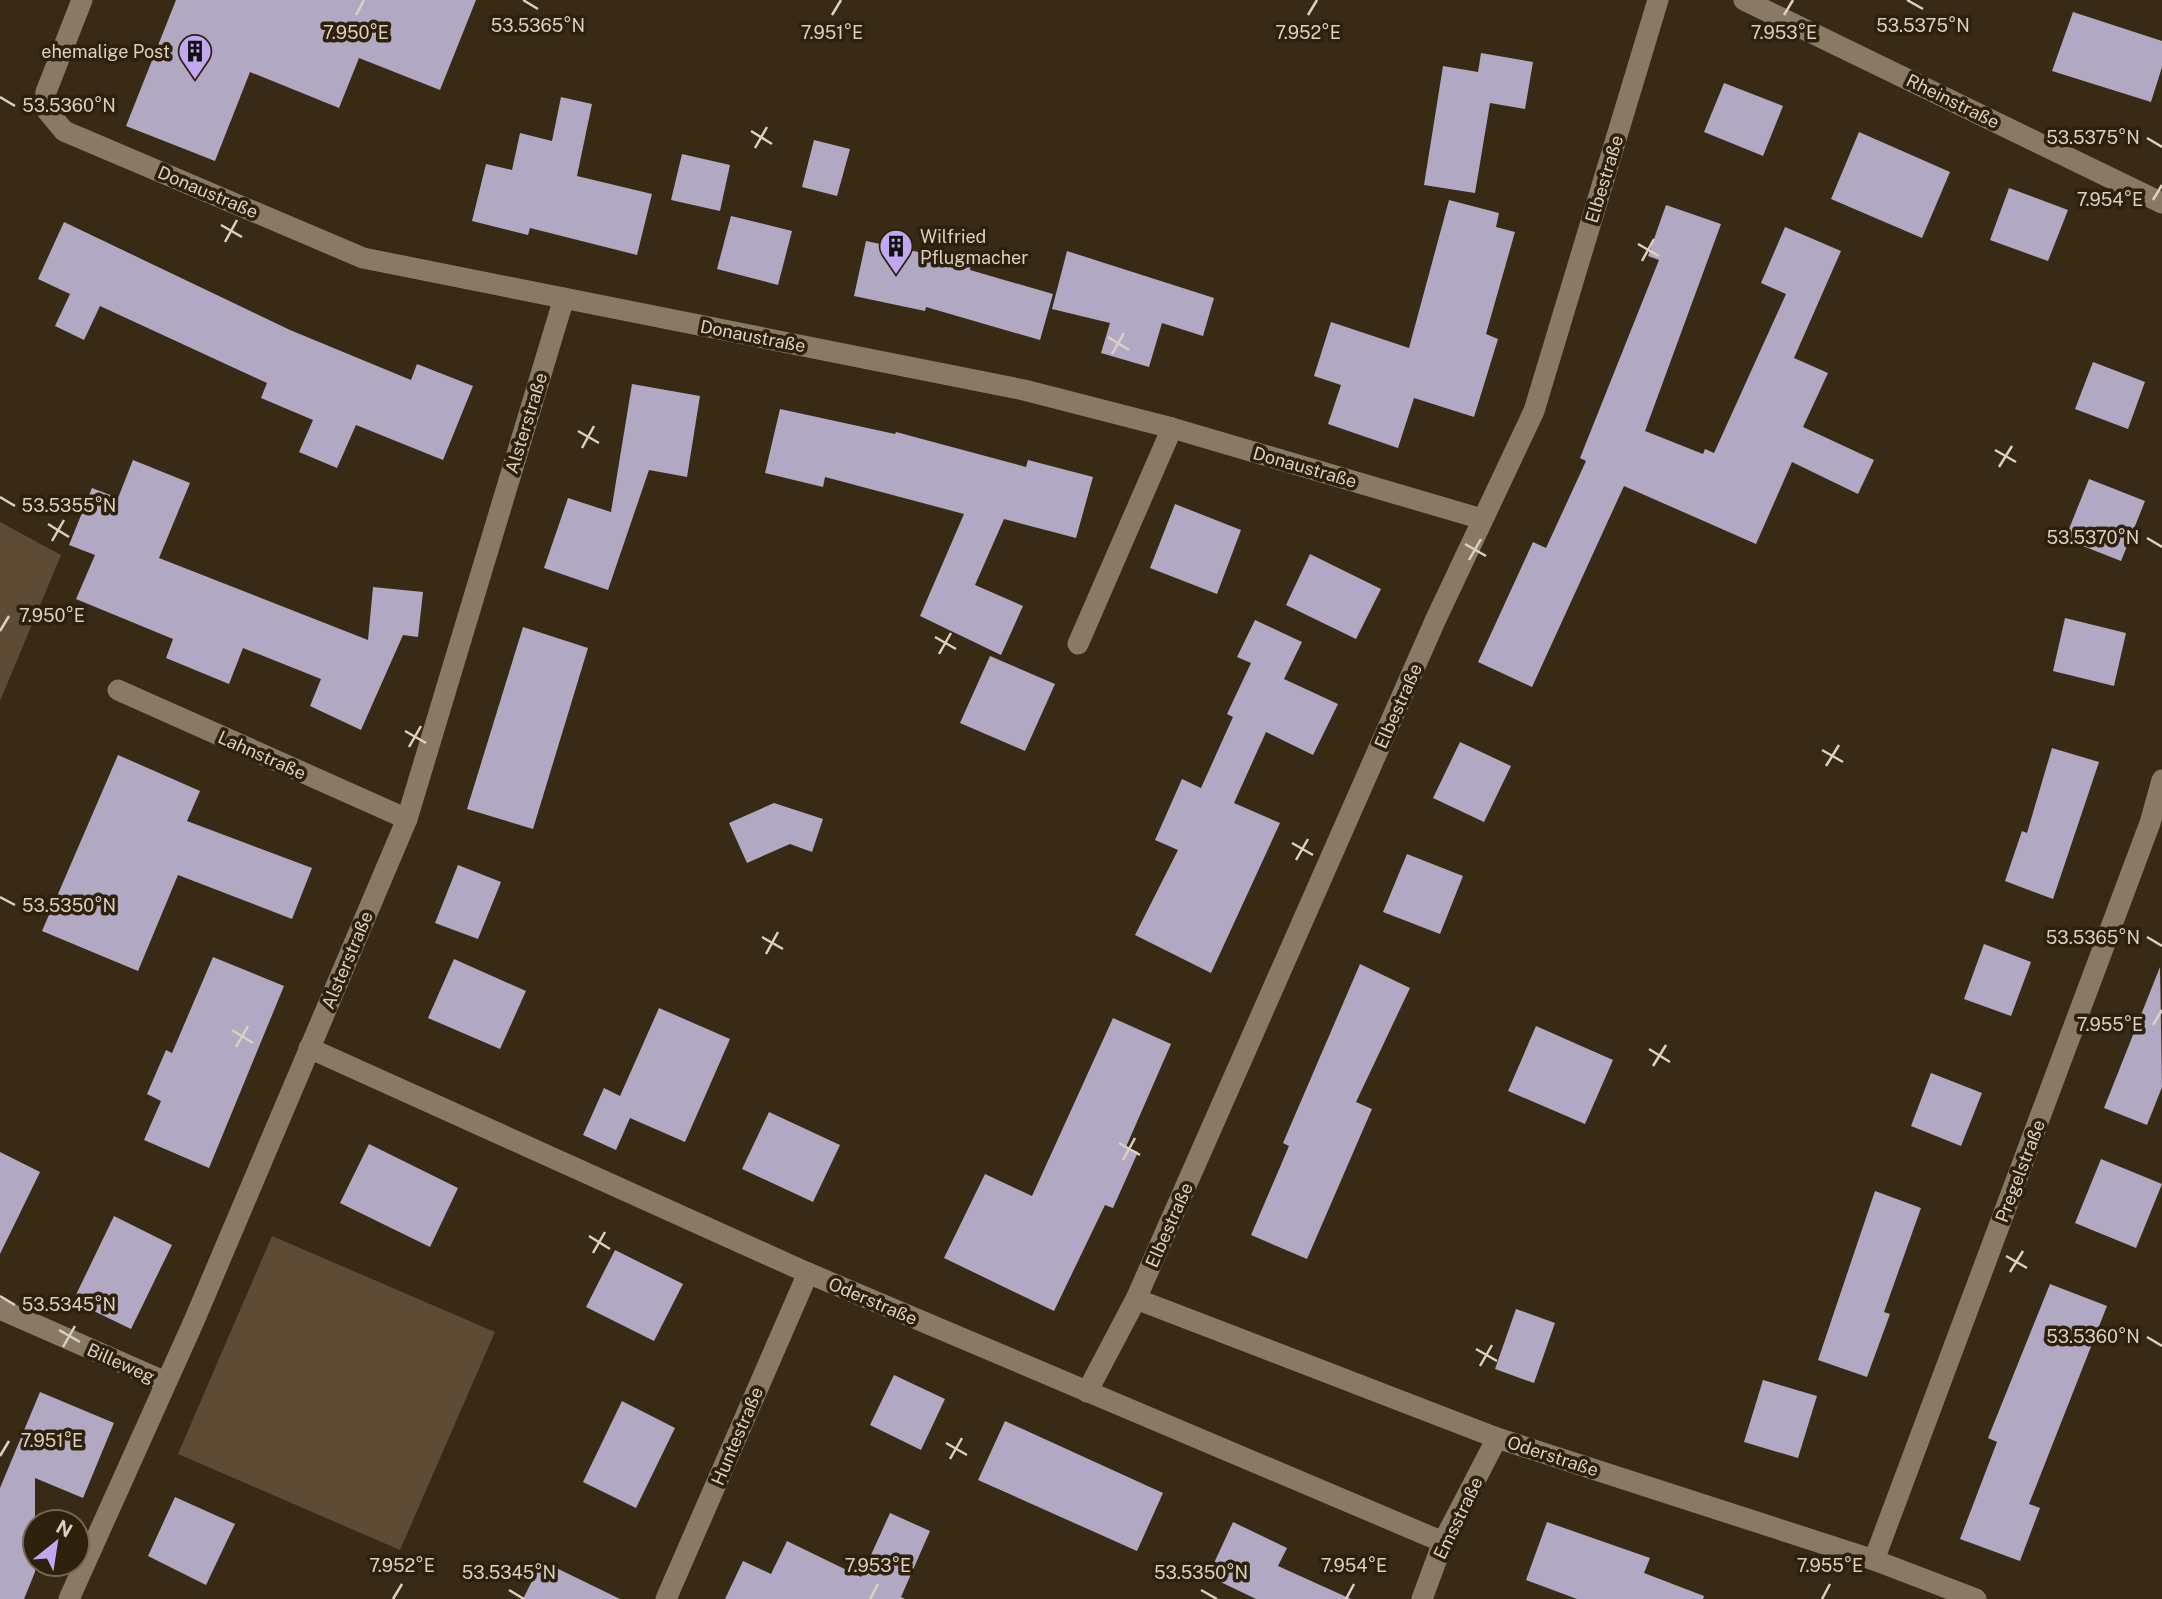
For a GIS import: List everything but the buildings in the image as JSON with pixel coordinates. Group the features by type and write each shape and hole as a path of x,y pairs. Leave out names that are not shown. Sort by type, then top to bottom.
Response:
{"street":[{"name":"Donaustraße","path":"82,0 46,92 45,108 64,131 363,258 1024,390 1172,428 1482,519"},
{"name":"Elbestraße","path":"1087,1392 1136,1298 1482,519 1534,411 1658,0"},
{"name":"Rheinstraße","path":"1744,0 2162,203"},
{"name":"Alsterstraße","path":"69,1599 166,1382 407,819 564,298"},
{"path":"1078,644 1172,428"},
{"name":"Lahnstraße","path":"118,691 407,819"},
{"name":"Pregelstraße","path":"1874,1560 2150,823 2162,780"},
{"name":"Oderstraße","path":"309,1048 808,1273 1443,1542"},
{"name":"Huntestraße","path":"666,1599 808,1273"},
{"name":"Oderstraße","path":"1136,1298 1497,1438 1874,1560 1976,1599"},
{"name":"Billeweg","path":"0,1309 166,1382"},
{"name":"Emsstraße","path":"1422,1599 1443,1542 1497,1438"}],"shaded area":[{"path":"0,522 61,555 0,701"},
{"path":"272,1236 495,1332 400,1550 178,1454"}],"place":[{"name":"ehemalige Post","path":"195,81"},
{"name":"Wilfried Pflugmacher","path":"896,276"}]}
